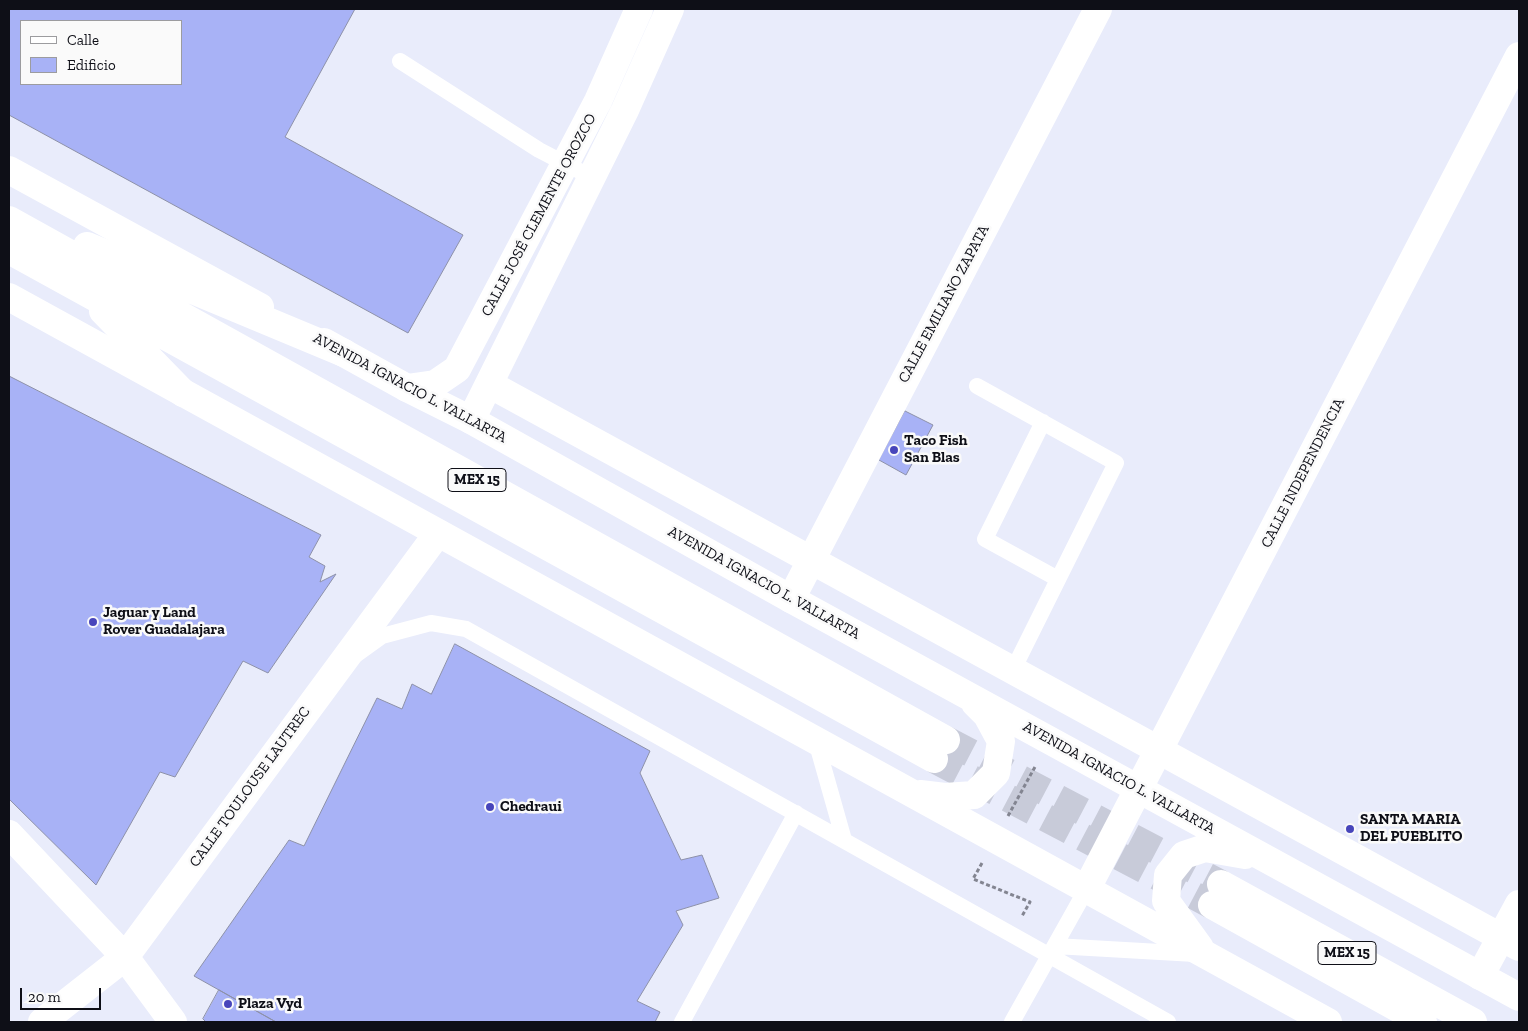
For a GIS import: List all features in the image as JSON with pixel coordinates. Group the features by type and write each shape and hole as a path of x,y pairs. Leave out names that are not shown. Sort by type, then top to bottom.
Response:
{"main road":[{"name":"CALLE JOSÉ CLEMENTE OROZCO","path":"407,388 435,384 457,369 598,101 639,9"},
{"name":"CALLE JOSÉ CLEMENTE OROZCO","path":"471,420 625,110 670,9"},
{"name":"CALLE EMILIANO ZAPATA","path":"791,598 1098,9"},
{"name":"CALLE INDEPENDENCIA","path":"1086,890 1519,56"},
{"name":"AVENIDA IGNACIO L. VALLARTA","path":"9,170 407,388 471,420 964,694 1519,998"},
{"path":"9,214 344,353"},
{"name":"MEX 15","path":"9,220 939,750 9,250"},
{"path":"82,290 183,392"},
{"path":"9,297 1328,1022"},
{"path":"489,384 1510,943"},
{"name":"CALLE TOULOUSE LAUTREC","path":"42,1022 125,957 438,533"},
{"path":"911,793 944,797 974,794 996,773 1002,741 987,715 964,694"},
{"path":"9,834 125,957 173,1022"},
{"path":"1206,955 1166,901 1168,875 1184,855 1205,848 1264,857"},
{"name":"MEX 15","path":"1423,1022 1216,894 1473,1022"},
{"path":"1480,976 1510,943 1519,904"}],"lane":[{"path":"400,61 539,150 591,177"},
{"path":"977,386 1116,463 1013,670"},
{"path":"1043,422 985,540 1058,579"},
{"path":"339,667 382,636 430,623 466,629 1012,934 1052,951 1168,1022"},
{"path":"816,741 844,840"},
{"path":"682,1022 796,813"},
{"path":"1012,1022 1086,890"},
{"path":"1052,951 1206,955"}],"path":[{"path":"1006,820 1038,761"},
{"path":"982,862 973,880 1030,902 1012,934"}],"building":[{"path":"9,9 355,9 285,137 463,235 408,333 9,115"},
{"path":"9,376 321,535 309,557 325,566 320,582 336,574 268,673 243,661 175,777 160,772 96,885 9,799"},
{"path":"905,411 933,425 906,475 879,460"},
{"name":"Chedraui","path":"455,644 650,751 640,773 681,860 702,855 719,898 676,911 683,925 637,1001 660,1012 655,1022 276,1022 194,976 289,840 304,846 377,698 402,709 412,684 431,694"},
{"name":"Plaza Vyd","path":"219,990 276,1022 206,1022 203,1019"}],"tunnel":[{"path":"946,740 1221,884"},
{"path":"934,759 1212,905"}],"place":[{"name":"Taco Fish San Blas","path":"894,450"},
{"name":"Jaguar y Land Rover Guadalajara","path":"93,622"},
{"name":"Chedraui","path":"490,807"},
{"name":"SANTA MARIA DEL PUEBLITO","path":"1350,829"},
{"name":"Plaza Vyd","path":"228,1004"}]}
